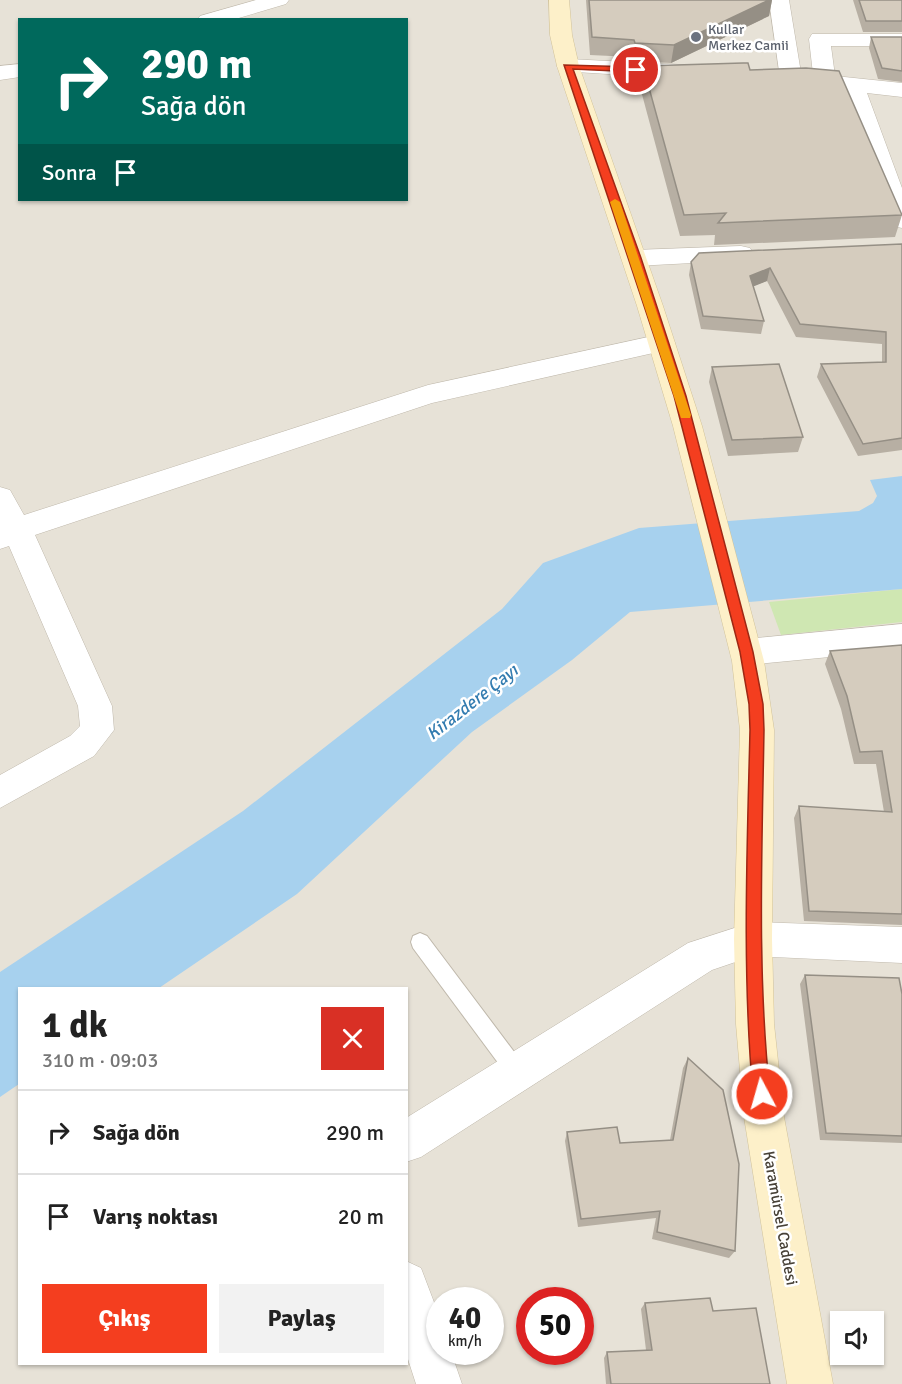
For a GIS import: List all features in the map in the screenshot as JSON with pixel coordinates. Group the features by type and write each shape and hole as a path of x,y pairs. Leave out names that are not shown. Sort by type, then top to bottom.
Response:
{"main road":[{"name":"Karamürsel Caddesi","path":"559,0 561,35 568,66 662,343 704,481 747,652 756,704 757,730 753,939 755,1024 764,1117 810,1384"}],"street":[{"path":"214,18 279,0"},
{"path":"779,0 781,78 902,90"},
{"path":"825,82 820,39 902,40"},
{"path":"568,66 706,73"},
{"path":"0,73 18,70"},
{"path":"853,85 902,221"},
{"path":"635,258 765,253"},
{"path":"9,533 428,394 662,343"},
{"path":"0,498 9,533 95,706 97,730 82,746 0,793"},
{"path":"747,652 902,637"},
{"path":"408,1141 701,956 753,939 902,945"},
{"path":"408,1289 439,1384"}],"lane":[{"path":"420,942 517,1072"}],"shaded area":[{"path":"0,0 902,0 902,1384 0,1384"}],"green space":[{"path":"902,589 902,622 781,635 769,602"}],"water":[{"name":"Kirazdere Çayı","path":"902,476 902,589 630,612 572,660 472,732 297,894 160,987 18,987 18,1085 0,1097 0,972 243,811 502,609 543,563 639,528 859,511 873,503 877,496 870,480"}],"building":[{"path":"589,0 769,0 674,45 592,37"},
{"path":"859,0 902,0 902,21 866,21"},
{"path":"871,37 902,37 902,71 882,68"},
{"path":"748,63 750,70 806,68 839,71 902,215 718,223 726,213 684,215 643,66"},
{"path":"902,244 902,438 863,444 821,364 886,362 886,332 800,324 770,268 750,276 764,321 703,316 691,262 699,253"},
{"path":"779,364 803,437 732,440 712,367"},
{"path":"902,645 902,914 809,911 799,806 892,812 882,751 860,752 847,696 830,651"},
{"path":"805,975 899,978 902,994 902,1136 826,1133"},
{"path":"688,1058 723,1090 739,1164 735,1251 657,1232 660,1211 581,1219 567,1132 617,1127 620,1143 673,1140"},
{"path":"710,1298 713,1311 756,1308 770,1384 611,1384 607,1352 652,1350 645,1303"}],"slow traffic":[{"path":"615,202 685,415"}],"place":[{"name":"Kullar Merkez Camii","path":"696,37"}],"route":[{"path":"636,70 568,66 680,396 747,652 756,704 757,730 753,939 755,1024 762,1094"}]}
